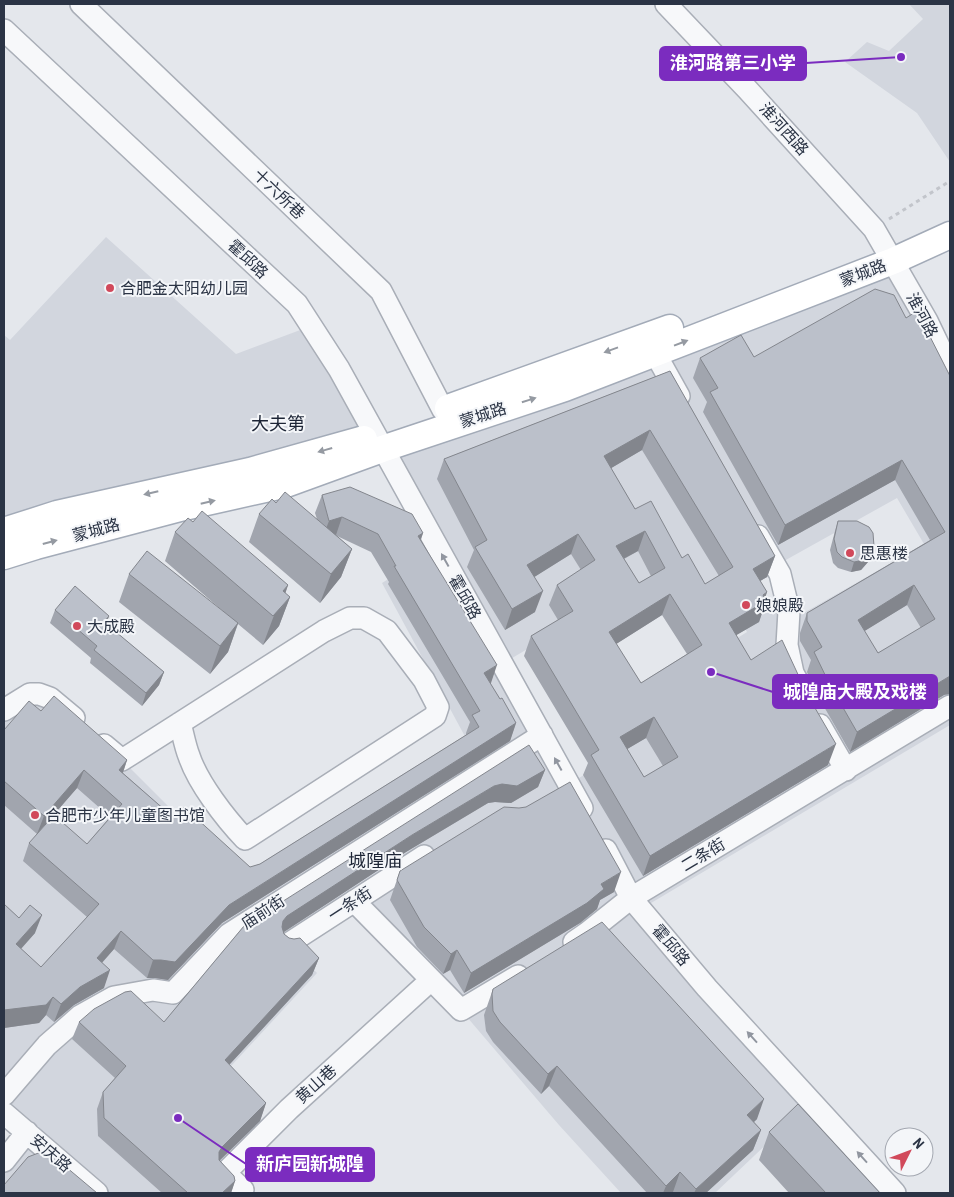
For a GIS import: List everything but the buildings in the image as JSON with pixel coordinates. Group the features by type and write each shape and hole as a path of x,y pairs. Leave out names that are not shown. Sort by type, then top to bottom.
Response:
{"main road":[{"name":"蒙城路","path":"4,556 184,507 283,485 379,442 443,410 808,279 950,220"},
{"name":"蒙城路","path":"4,531 57,514 379,442 565,388 655,353 884,246 950,235"}],"street":[{"name":"十六所巷","path":"81,4 381,291 443,410"},
{"name":"淮河西路","path":"666,4 747,89 884,246"},
{"name":"霍邱路","path":"4,30 297,304 339,369 542,735 560,789 595,832 632,898 707,988 895,1193"},
{"name":"淮河路","path":"884,246 927,322 950,369"},
{"path":"655,353 688,413"},
{"path":"751,523 780,574 789,611 787,645 793,673 846,770"},
{"path":"4,710 30,694 39,694 50,698 122,760 324,631 350,618 364,618 387,630 424,680 438,707 435,716 245,839 233,827 206,789 189,758 180,723"},
{"name":"二条街","path":"431,980 461,1010 588,933 632,898 950,706"},
{"name":"庙前街","path":"4,1095 47,1044 80,1016 114,997 153,990 173,993 229,934 542,735"},
{"name":"一条街","path":"288,944 437,848"},
{"path":"354,901 431,980"},
{"name":"黄山巷","path":"240,1193 243,1190 225,1174 289,1109 431,980"},
{"name":"安庆路","path":"4,1113 97,1193"},
{"path":"4,1161 27,1132"}],"path":[{"path":"884,246 950,181"}],"shaded area":[{"path":"909,4 950,4 950,162 917,113 845,62 867,42 889,51 923,19"},
{"path":"106,237 236,354 311,326 376,435 4,531 4,335 10,340"},
{"path":"893,261 950,369 950,725 641,909 811,1102 715,1193 621,1193 559,1125 461,1010 354,901 288,944 317,973 220,1078 267,1128 218,1174 234,1193 4,1193 4,1161 27,1132 4,1113 4,710 30,694 122,760 174,812 248,876 468,742 382,583 438,548 382,449","holes":["897,498 924,544 788,622 776,603 742,623 747,632 728,644 748,676 569,784 502,664 561,629 746,589 778,571 775,566"]}],"place":[{"name":"淮河路第三小学","path":"901,57"},
{"name":"合肥金太阳幼儿园","path":"110,288"},
{"name":"思惠楼","path":"850,553"},
{"name":"娘娘殿","path":"746,605"},
{"name":"大成殿","path":"77,626"},
{"name":"城隍庙大殿及戏楼","path":"711,672"},
{"name":"合肥市少年儿童图书馆","path":"35,815"},
{"name":"新庐园新城隍","path":"178,1118"}],"district":[{"name":"大夫第","path":"278,423"},
{"name":"城隍庙","path":"375,860"}]}
